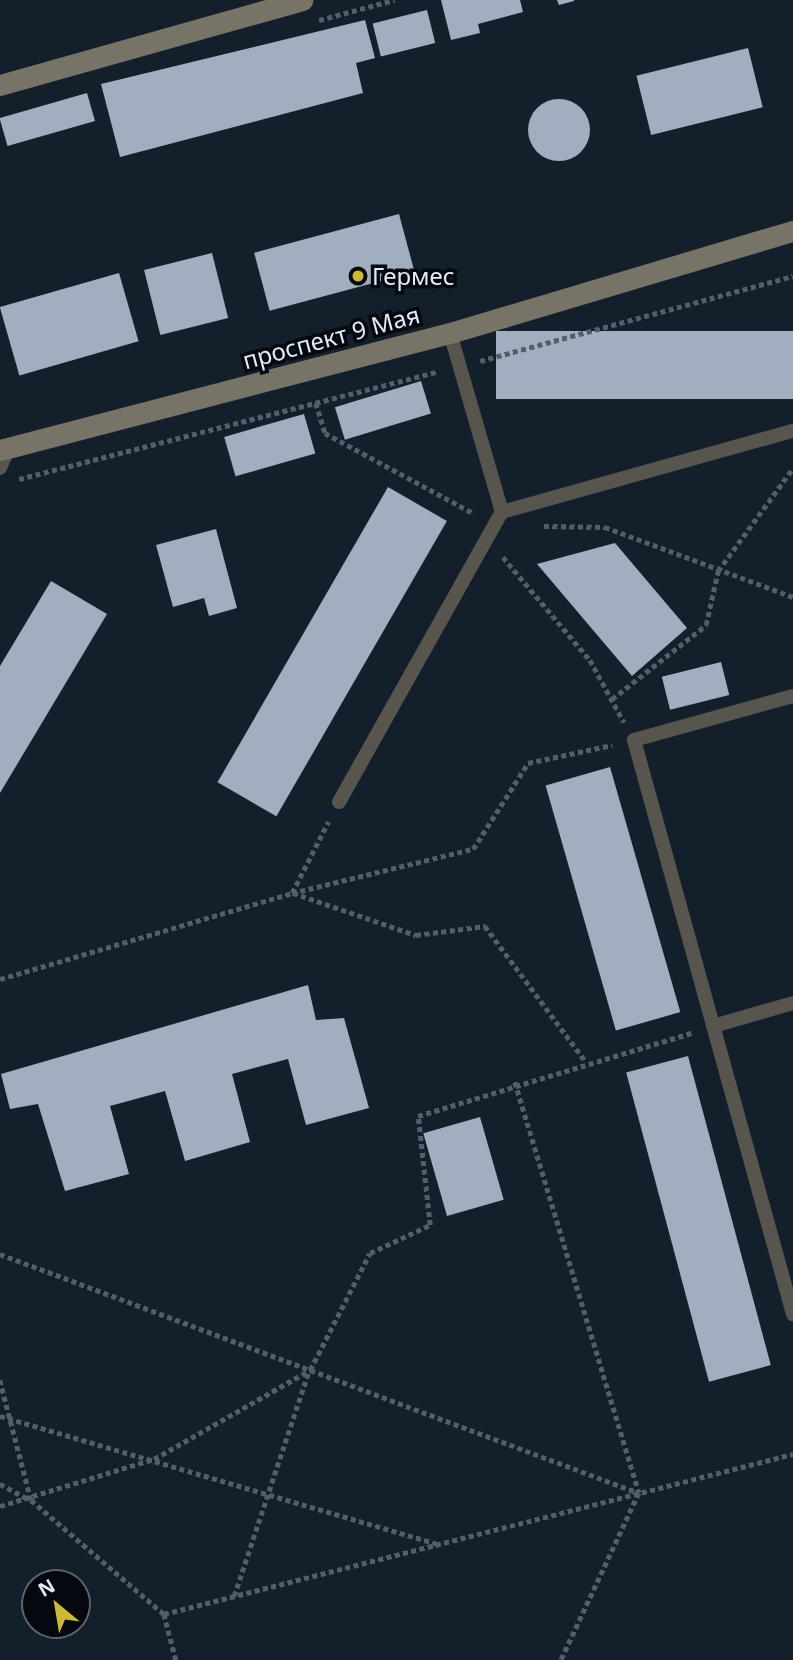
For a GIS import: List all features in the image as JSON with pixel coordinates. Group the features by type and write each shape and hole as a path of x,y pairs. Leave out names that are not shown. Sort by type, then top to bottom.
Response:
{"street":[{"path":"0,85 302,0"},
{"name":"проспект 9 Мая","path":"5,449 450,333 793,231"}],"lane":[{"path":"339,802 498,518 450,333"},
{"path":"498,518 793,430"},
{"path":"0,468 5,449"},
{"path":"793,697 634,740 793,1314"},
{"path":"713,1026 793,1003"}],"path":[{"path":"13,481 460,366 793,276"},
{"path":"316,403 325,433 498,518 605,527 793,597"},
{"path":"612,699 706,625 718,571 793,468"},
{"path":"0,979 292,893 473,849 528,763 634,740 590,660 487,538"},
{"path":"292,893 339,802"},
{"path":"292,893 416,936 485,926 586,1062"},
{"path":"234,1596 310,1370 370,1253 430,1225 418,1116 515,1083 713,1026"},
{"path":"515,1083 639,1493 561,1660"},
{"path":"0,1254 639,1493"},
{"path":"0,1506 31,1500 154,1459 310,1370"},
{"path":"0,1380 31,1500"},
{"path":"0,1416 9,1415 438,1545"},
{"path":"164,1614 793,1454"},
{"path":"0,1484 31,1500 164,1614 176,1660"}],"building":[{"path":"441,0 520,0 523,12 478,24 480,33 451,40"},
{"path":"557,0 574,0 574,1 559,5"},
{"path":"427,10 435,43 381,57 373,24"},
{"path":"365,20 375,58 356,63 363,93 120,157 101,84"},
{"path":"748,48 763,107 651,135 636,76"},
{"path":"87,93 95,121 8,146 0,118"},
{"path":"559,99 581,108 590,130 581,152 559,161 537,152 528,130 537,108"},
{"path":"399,214 415,272 270,311 254,253"},
{"path":"212,253 228,318 160,335 144,270"},
{"path":"119,273 139,341 19,375 0,307"},
{"path":"496,331 793,331 793,399 496,399"},
{"path":"421,381 431,414 345,440 335,407"},
{"path":"304,414 315,453 236,476 224,437"},
{"path":"388,487 447,521 276,816 218,782"},
{"path":"216,529 237,608 209,616 204,598 173,607 156,545"},
{"path":"615,543 687,628 632,676 537,564"},
{"path":"51,581 107,614 0,793 0,666"},
{"path":"721,662 729,695 670,710 662,677"},
{"path":"610,767 680,1012 616,1031 546,785"},
{"path":"308,985 316,1020 344,1018 369,1108 306,1125 288,1059 232,1074 250,1142 185,1161 165,1091 110,1106 129,1174 65,1191 38,1104 10,1109 1,1074"},
{"path":"688,1056 771,1365 709,1382 626,1073"},
{"path":"480,1117 504,1200 447,1216 423,1133"}],"place":[{"name":"Гермес","path":"358,276"}]}
